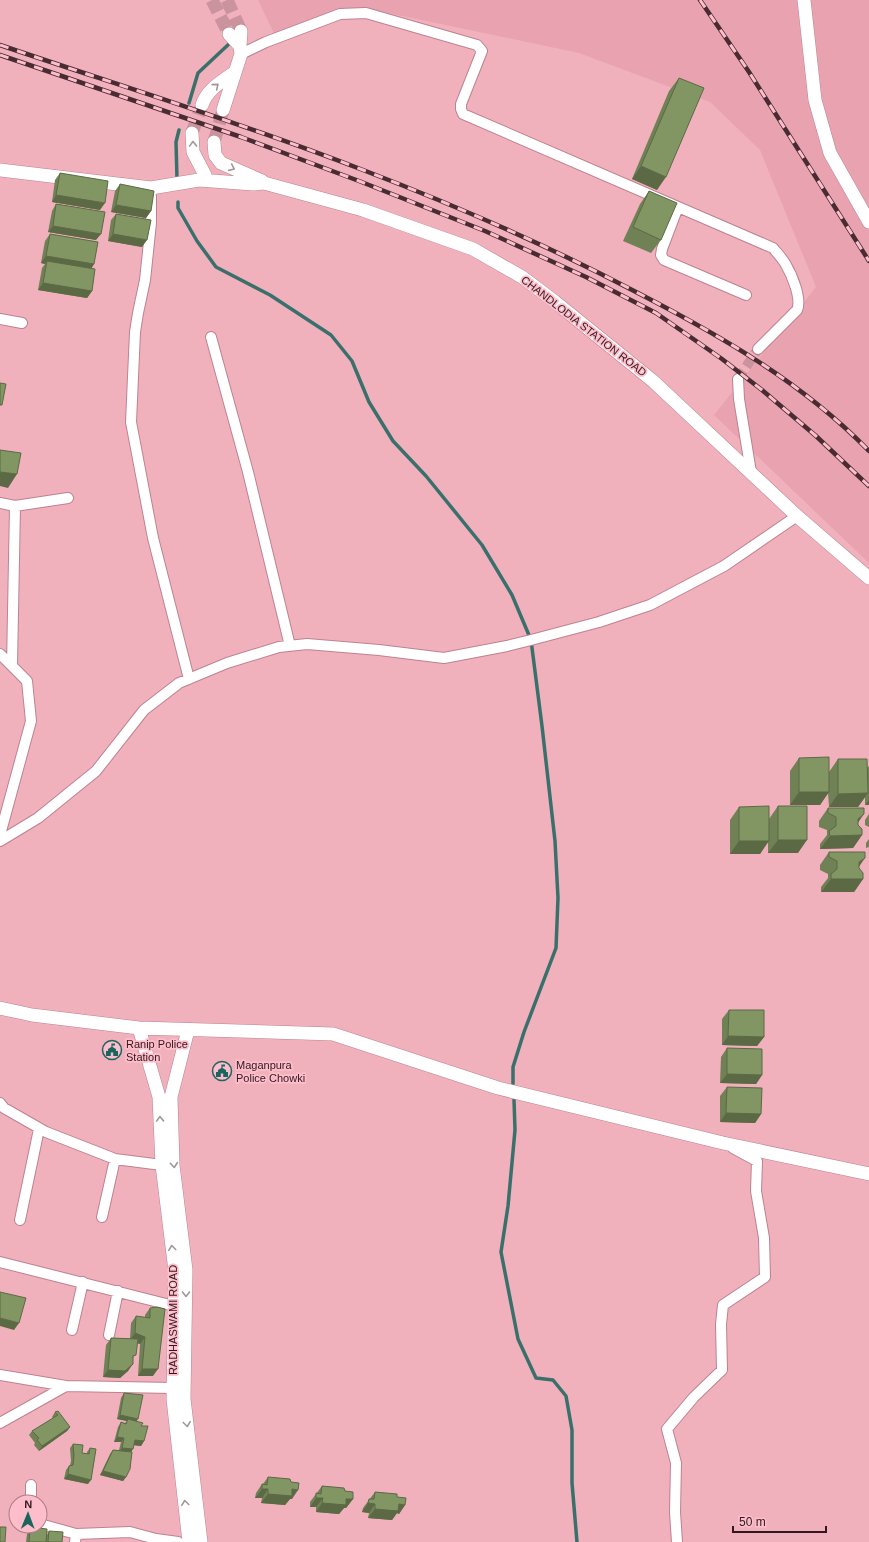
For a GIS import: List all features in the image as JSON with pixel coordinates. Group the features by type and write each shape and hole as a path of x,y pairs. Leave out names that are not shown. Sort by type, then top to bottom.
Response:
{"street":[{"path":"804,0 815,100 830,153 869,222"},
{"path":"240,50 266,42 340,14 366,13 477,45 482,51 462,104 461,109 463,114 773,248 786,264 795,286 799,305 797,310 758,349"},
{"path":"223,110 235,72 240,50 241,31"},
{"path":"228,34 240,50"},
{"path":"202,105 204,99 213,88 235,72"},
{"path":"192,133 193,152 206,180"},
{"path":"214,142 215,155 221,163 264,183"},
{"name":"CHANDLODIA STATION ROAD","path":"0,170 151,188 199,180 253,184 264,183 363,210 473,249 522,277 653,381 797,516 869,578"},
{"path":"151,188 151,223 145,280 135,332 130,422 153,538 189,679"},
{"path":"678,207 662,248 661,255 664,260 746,295"},
{"path":"0,319 22,323"},
{"path":"211,337 248,472 290,646"},
{"path":"738,379 739,398 751,472"},
{"path":"0,503 15,506 68,498"},
{"path":"12,666 15,506"},
{"path":"0,841 38,818 96,771 144,710 179,683 226,663 279,647 307,644 379,650 444,658 507,646 598,622 650,605 724,566 797,516"},
{"path":"0,654 28,681 31,721 0,835"},
{"path":"0,1008 32,1015 139,1028 333,1034 498,1088 723,1142 869,1174"},
{"name":"RADHASWAMI ROAD","path":"139,1028 159,1097 162,1165 175,1271 173,1399 189,1542"},
{"name":"RADHASWAMI ROAD","path":"188,1030 171,1096 173,1165 186,1270 184,1399 201,1542"},
{"path":"1,1109 39,1129 115,1159 162,1165"},
{"path":"20,1220 39,1129"},
{"path":"677,1542 675,1512 676,1463 667,1429 694,1397 722,1370 721,1324 723,1306 765,1277 764,1238 756,1191 757,1161 723,1142"},
{"path":"102,1217 115,1159"},
{"path":"0,1262 174,1306"},
{"path":"72,1330 83,1282"},
{"path":"109,1335 118,1291"},
{"path":"0,1375 66,1386 173,1388"},
{"path":"0,1424 66,1386"},
{"path":"31,1485 31,1494"},
{"path":"48,1527 76,1538 130,1532 156,1539 178,1542"}],"shaded area":[{"path":"258,0 869,0 869,563 714,415 816,287 760,150 710,102 579,53 369,9 278,42"}],"building":[{"path":"679,78 704,88 666,177 641,166"},
{"path":"60,173 108,181 105,203 56,195"},
{"path":"120,184 154,191 151,211 116,205"},
{"path":"649,191 677,203 661,240 633,227"},
{"path":"56,204 105,212 101,234 53,226"},
{"path":"116,214 151,220 147,240 113,234"},
{"path":"50,234 98,242 94,264 46,256"},
{"path":"47,261 95,269 92,291 43,283"},
{"path":"0,383 6,384 2,405 0,405"},
{"path":"0,450 21,453 17,474 0,472"},
{"path":"829,757 829,792 799,792 799,758"},
{"path":"838,759 867,759 868,793 838,794"},
{"path":"769,806 769,841 739,841 739,807"},
{"path":"778,806 807,806 807,840 778,840"},
{"path":"828,808 864,808 864,814 858,819 858,825 862,829 862,835 830,836 829,831 836,826 836,817 828,813"},
{"path":"829,852 865,852 865,858 859,862 859,868 863,873 863,879 831,879 831,874 837,869 837,861 829,857"},
{"path":"729,1010 764,1010 764,1037 728,1036"},
{"path":"727,1048 762,1049 762,1075 727,1074"},
{"path":"727,1087 762,1088 761,1114 726,1113"},
{"path":"0,1292 26,1298 19,1323 0,1318"},
{"path":"157,1307 165,1309 158,1369 142,1369 145,1337 135,1333 136,1316 150,1318 150,1308"},
{"path":"111,1338 138,1339 136,1355 133,1356 133,1364 125,1371 108,1370"},
{"path":"124,1393 143,1395 138,1419 120,1415"},
{"path":"58,1411 70,1427 42,1446 37,1440 39,1438 32,1431 58,1415 55,1412"},
{"path":"128,1419 143,1423 141,1426 148,1426 144,1441 135,1440 133,1449 122,1448 124,1438 117,1437 121,1422 126,1424"},
{"path":"73,1444 83,1445 82,1453 89,1454 90,1448 96,1449 91,1480 68,1474 69,1466 73,1465"},
{"path":"113,1450 132,1452 130,1469 126,1477 103,1471"},
{"path":"268,1477 290,1479 291,1482 299,1483 298,1490 292,1489 292,1496 268,1494 268,1489 262,1489 262,1484 267,1485"},
{"path":"322,1486 344,1488 345,1491 353,1492 353,1499 346,1499 346,1505 322,1503 323,1498 316,1498 316,1493 321,1494"},
{"path":"375,1492 397,1494 397,1497 406,1498 405,1505 399,1504 398,1511 375,1509 375,1504 368,1503 369,1499 374,1499"},
{"path":"0,1527 6,1527 5,1542 0,1542"},
{"path":"49,1531 63,1532 62,1542 48,1542"},
{"path":"30,1534 47,1534 46,1542 29,1542"}],"waterway":[{"path":"189,103 198,73 230,43"},
{"path":"177,179 176,142 179,130"},
{"path":"178,202 178,208 197,241 216,267 270,295 331,335 352,361 369,402 393,441 426,476 482,545 512,595 531,640 555,841 558,898 556,948 524,1032 513,1067 513,1084"},
{"path":"514,1100 515,1130 508,1206 501,1252 518,1339 536,1378 553,1380 566,1396 572,1430 572,1483 577,1542"}],"tunnel":[{"path":"212,0 229,34"},
{"path":"227,0 241,31"},
{"path":"192,133 202,105"},
{"path":"214,142 223,110"},
{"path":"738,379 758,349"}],"railway":[{"path":"700,0 749,72 869,261"},
{"path":"0,45 228,121 318,153 433,198 537,243 669,309 730,344 789,382 844,426 869,451"},
{"path":"0,55 241,137 359,181 485,231 586,277 656,313 722,359 762,390 816,436 869,486"}],"place":[{"name":"Ranip Police Station","path":"112,1050"},
{"name":"Maganpura Police Chowki","path":"222,1071"}]}
